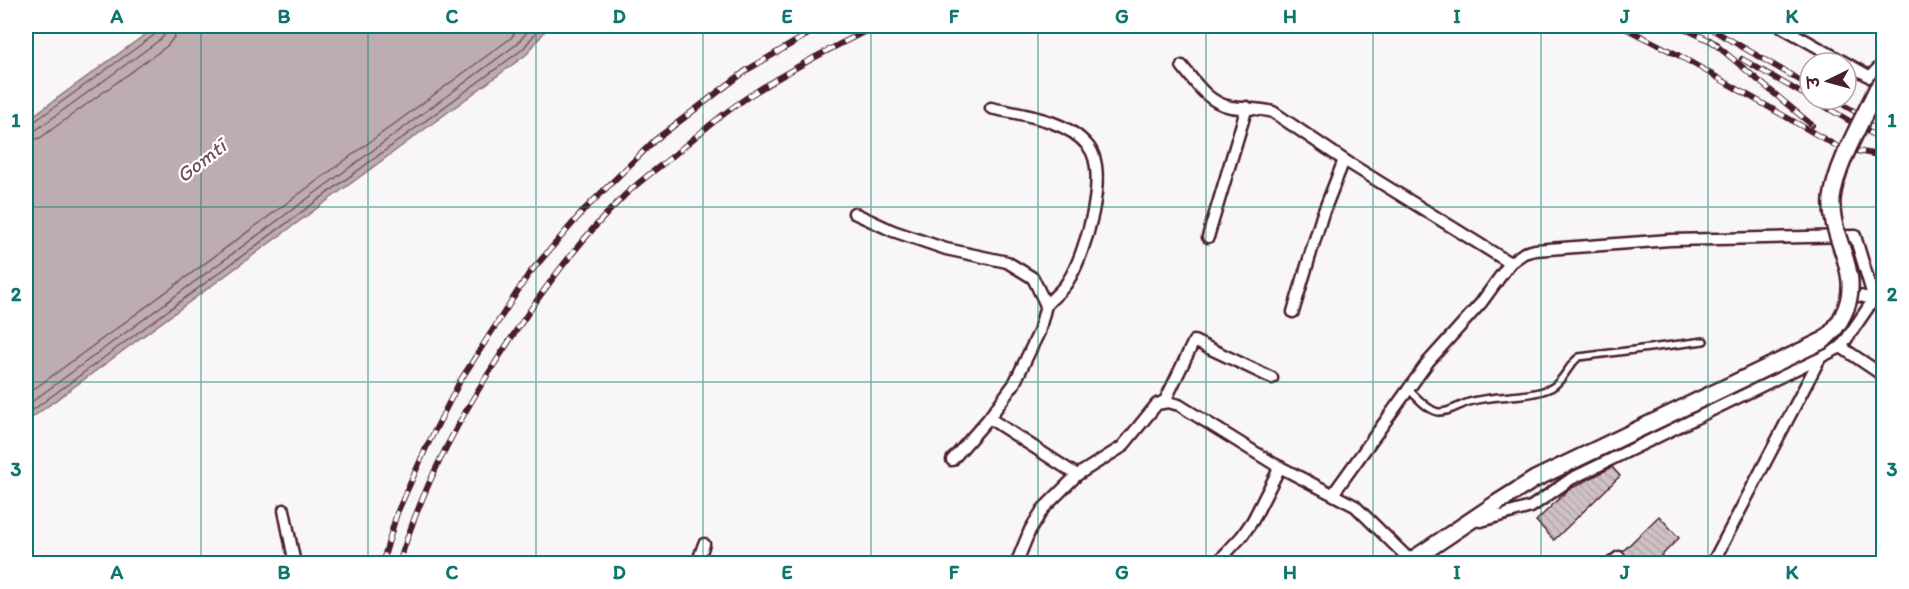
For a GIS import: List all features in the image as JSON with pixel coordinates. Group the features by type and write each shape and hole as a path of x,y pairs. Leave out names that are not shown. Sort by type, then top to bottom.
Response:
{"street":[{"path":"1780,26 1879,80"},
{"path":"1162,402 1179,405 1280,467 1355,506 1410,563 1535,479 1824,340 1836,330 1851,294 1847,264 1833,217 1832,199 1840,169 1878,89 1884,63"},
{"path":"1182,66 1209,97 1230,107 1247,107 1273,112 1344,160 1510,263"},
{"path":"1208,237 1247,107"},
{"path":"952,460 1014,384 1040,332 1046,305 1067,283 1079,260 1089,233 1097,177 1096,159 1088,145 1063,126 991,108"},
{"path":"1293,312 1322,216 1344,160"},
{"path":"854,213 892,231 946,249 1007,261 1033,278 1046,305"},
{"path":"1333,495 1428,362 1481,303 1510,263 1524,253 1535,250 1670,240 1855,236 1879,302"},
{"path":"1851,294 1879,302"},
{"path":"1472,520 1481,520 1531,507 1571,479 1841,347 1879,302"},
{"path":"1016,564 1030,530 1043,509 1077,475 1122,447 1157,404 1165,401 1194,341 1272,378"},
{"path":"1841,347 1884,376"},
{"path":"1712,564 1820,358"},
{"path":"988,418 1077,475"},
{"path":"1216,564 1242,536 1253,520 1280,467"},
{"path":"284,510 295,564"},
{"path":"697,564 704,544"}],"lane":[{"path":"1409,390 1434,411 1446,412 1482,398 1541,391 1554,387 1570,364 1579,357 1704,341"}],"water":[{"name":"Gomtī","path":"157,26 549,26 527,54 26,422 26,121"}],"building":[{"path":"1612,467 1620,476 1554,540 1536,521 1568,490"},
{"path":"1659,516 1679,538 1653,564 1623,564 1626,557 1623,551"}],"railway":[{"path":"382,564 397,513 426,448 460,381 528,275 585,209 655,140 747,70 822,26"},
{"path":"399,564 416,514 438,464 463,417 520,325 552,279 587,236 631,190 735,106 801,65 876,26"},
{"path":"1621,26 1678,55 1840,148 1884,156"},
{"path":"1679,26 1717,44"},
{"path":"1706,26 1798,79"},
{"path":"1710,40 1812,125"},
{"path":"1742,59 1798,91"},
{"path":"1833,111 1884,141"},
{"path":"1854,111 1884,128"}]}
